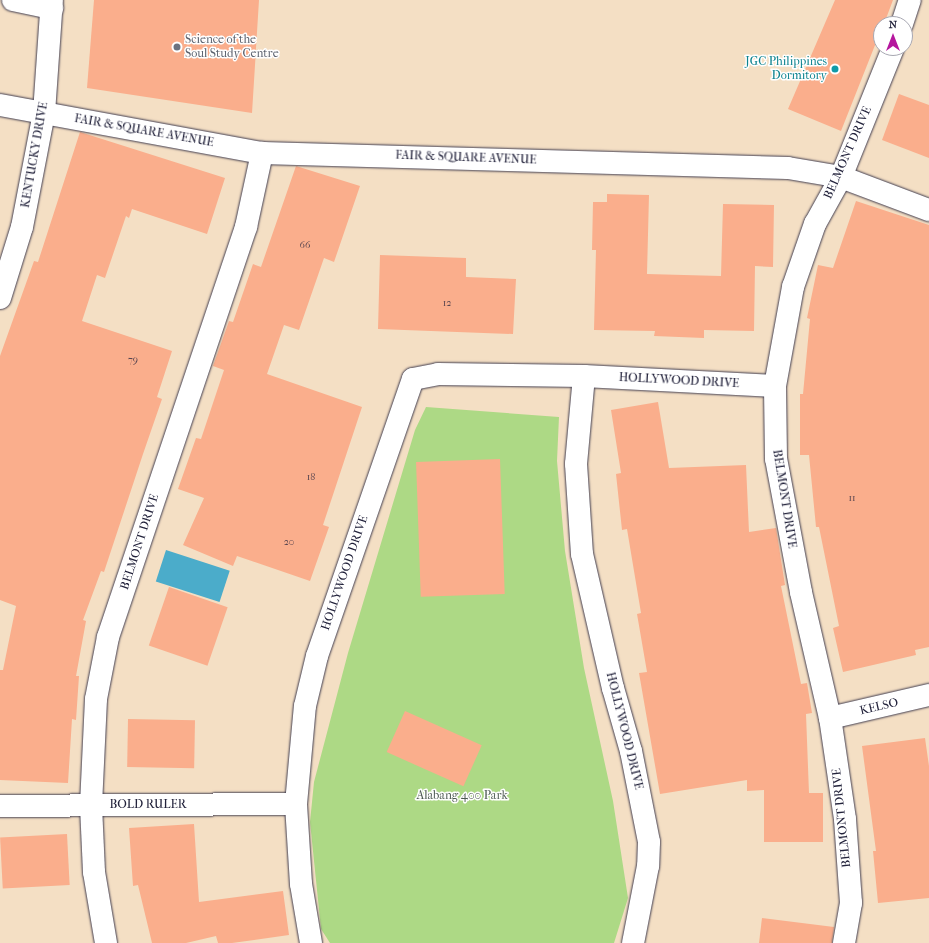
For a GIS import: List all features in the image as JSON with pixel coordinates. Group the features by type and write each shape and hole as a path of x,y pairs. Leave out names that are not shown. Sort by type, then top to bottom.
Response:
{"street":[{"name":"KENTUCKY DRIVE","path":"0,298 22,227 44,113 52,4 13,0"},
{"path":"905,16 910,0"},
{"name":"BELMONT DRIVE","path":"844,943 851,903 845,819 830,718 786,523 776,459 775,386 793,287 815,224 840,178 890,56"},
{"name":"FAIR & SQUARE AVENUE","path":"0,105 262,153 788,168 840,178 929,210"},
{"name":"BELMONT DRIVE","path":"106,943 94,872 91,805 96,699 108,637 246,227 262,153"},
{"name":"HOLLYWOOD DRIVE","path":"311,943 301,884 296,804 305,706 317,656 413,379 438,374 584,376 775,386"},
{"name":"HOLLYWOOD DRIVE","path":"584,376 576,464 582,554 613,688 631,751 649,842 648,866 633,943"},
{"name":"KELSO","path":"830,718 929,695"},
{"name":"BOLD RULER","path":"0,806 296,804"}],"green space":[{"name":"Alabang 400 Park","path":"426,407 559,417 557,461 565,551 584,668 613,801 628,898 614,943 330,943 321,929 310,822 314,782 348,653 415,430"}],"water":[{"path":"166,550 230,571 220,602 156,581"}],"building":[{"name":"Science of the Soul Study Centre","path":"94,0 259,0 252,113 87,88"},
{"name":"JGC Philippines Dormitory","path":"835,0 893,0 887,16 873,16 873,50 841,131 788,109"},
{"path":"899,94 929,105 929,158 882,140"},
{"path":"80,132 225,178 207,234 132,209 129,218 126,216 105,278 97,275 82,321 172,351 157,397 162,399 104,572 101,571 83,620 86,621 76,676 79,676 76,720 72,719 68,783 0,780 0,670 3,670 16,606 0,600 0,356 34,261 38,262"},
{"path":"296,166 360,186 334,262 324,258 299,330 284,325 267,374 362,407 323,525 329,527 310,581 237,556 233,566 183,545 204,498 178,489 196,438 201,439 224,370 213,366 229,321 233,322 253,264 261,267"},
{"path":"607,194 649,195 647,274 721,276 723,204 774,205 773,267 755,266 754,331 704,330 704,338 654,336 655,331 594,330 596,250 592,250 593,202 607,202"},
{"path":"856,201 929,225 929,647 915,650 916,655 843,672 833,628 839,626 819,527 816,527 809,455 800,455 800,394 803,394 810,319 807,318 818,265 833,268"},
{"path":"380,255 466,258 466,277 516,279 513,334 378,329"},
{"path":"658,402 669,468 746,465 749,532 776,528 785,585 781,586 801,684 807,683 812,713 806,714 809,793 823,793 823,842 764,842 764,790 747,791 747,780 660,794 639,673 647,672 637,614 641,613 627,529 622,530 616,474 621,473 611,410"},
{"path":"500,459 505,594 421,597 416,462"},
{"path":"169,587 228,607 207,666 149,646"},
{"path":"405,711 482,745 463,786 387,752"},
{"path":"128,719 195,720 194,768 127,767"},
{"path":"925,738 929,766 929,898 878,903 873,851 876,851 862,746"},
{"path":"194,824 199,902 283,891 289,935 232,943 218,943 216,936 186,943 152,943 138,885 133,886 129,828"},
{"path":"67,834 70,885 3,888 0,838"},
{"path":"762,918 834,927 832,943 759,943"}],"place":[{"name":"Science of the Soul Study Centre","path":"177,47"},
{"name":"JGC Philippines Dormitory","path":"835,69"}]}
